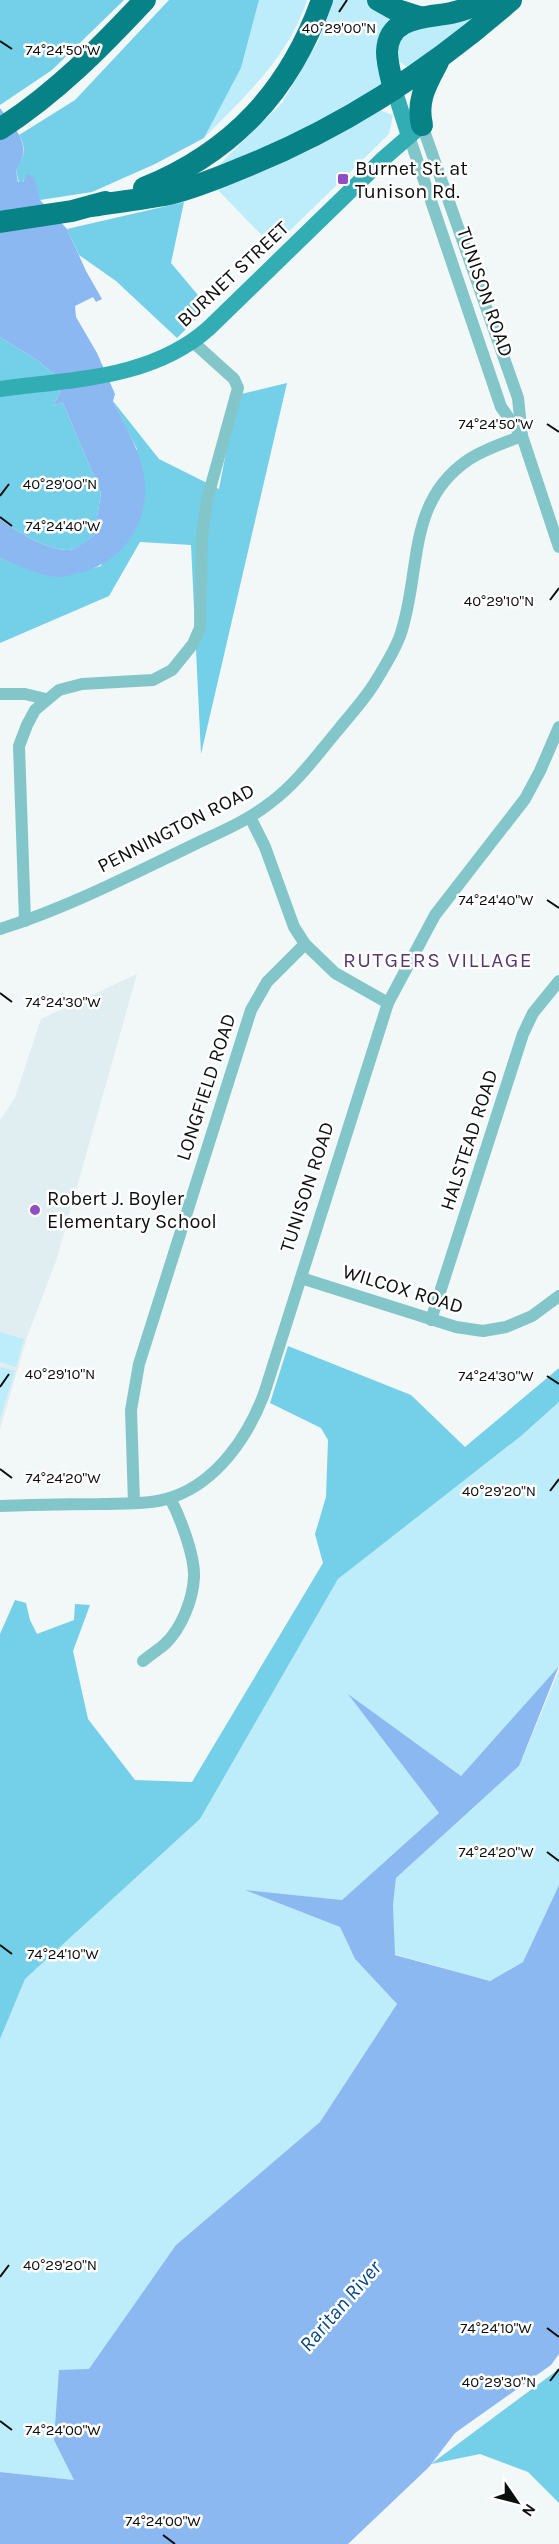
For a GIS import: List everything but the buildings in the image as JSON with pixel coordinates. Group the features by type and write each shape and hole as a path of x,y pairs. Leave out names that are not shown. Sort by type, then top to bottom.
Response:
{"highway":[{"path":"0,129 57,89 89,60 145,0"},
{"path":"92,206 170,177 202,158 236,133 267,101 292,67 322,0"},
{"path":"378,0 394,9 419,17"},
{"path":"394,89 387,58 389,40 401,24 419,17 452,12 486,0"},
{"path":"0,222 169,194 234,171 317,134 394,89 441,57 511,0"},
{"path":"416,130 421,96 441,57"}],"street":[{"name":"TUNISON ROAD","path":"394,89 416,130 468,253 518,398 522,435 556,524 559,547"},
{"name":"TUNISON ROAD","path":"416,130 452,259 501,406 522,435"},
{"name":"BURNET STREET","path":"0,389 110,374 173,355 193,342 416,130"},
{"path":"452,259 468,253"},
{"path":"25,921 20,746 35,710 59,690 82,684 153,680 172,670 193,644 200,628 202,536 207,500 238,388 234,379 193,342"},
{"name":"PENNINGTON ROAD","path":"0,929 25,921 151,866 250,817 283,792 309,765 373,686 387,662 400,636 419,532 435,494 469,459 522,435"},
{"path":"0,694 25,694 46,699"},
{"name":"TUNISON ROAD","path":"0,1506 134,1503 170,1498 192,1487 221,1465 251,1424 264,1394 388,1003 435,915 525,799 559,727"},
{"path":"250,817 265,847 294,927 304,944 335,973 388,1003"},
{"name":"LONGFIELD ROAD","path":"134,1503 131,1410 139,1364 251,1010 267,982 304,944"},
{"name":"HALSTEAD ROAD","path":"431,1320 524,1034 533,1013 559,981"},
{"name":"WILCOX ROAD","path":"300,1278 431,1320 483,1331 532,1316 559,1296"},
{"path":"143,1661 166,1643 178,1628 191,1596 194,1577 193,1563 170,1498"}],"shaded area":[{"path":"0,0 124,0 52,70 0,105"},
{"path":"169,0 259,0 241,68 204,138 155,164 92,192 40,200 24,179 19,183 16,170 23,157 24,149 19,135 75,100"},
{"path":"259,0 307,0 299,21 277,58 250,91 204,138 241,68"},
{"path":"332,0 371,0 394,21 385,84 309,130 218,166 282,103 319,40"},
{"path":"489,7 408,67 398,61 396,44 404,29"},
{"path":"379,110 393,115 389,134 273,247 217,189 313,149"},
{"path":"184,202 171,263 208,307 177,338 116,281 79,255 67,229"},
{"path":"0,337 53,373 60,393 53,405 63,403 101,493 94,535 74,549 56,549 46,545 0,519"},
{"path":"287,383 201,754 191,545 140,542 109,596 0,643 0,558 42,574 59,577 101,566 137,449 113,401 159,459 219,489 237,395"},
{"name":"Robert J. Boyler Elementary School","path":"137,974 56,1261 27,1337 0,1429 0,1120 15,1098 41,1019"},
{"path":"0,1332 24,1339 16,1367 0,1362"},
{"path":"288,1346 411,1395 465,1447 559,1368 559,1402 521,1436 338,1579 200,1819 25,1979 0,2039 0,1634 15,1600 26,1603 30,1620 37,1634 74,1620 75,1604 90,1605 73,1651 88,1719 135,1780 192,1782 323,1563 315,1534 326,1497 328,1440 321,1428 270,1403"},
{"path":"0,1367 15,1371 0,1419"},
{"path":"559,1402 559,1666 461,1776 350,1696 439,1813 342,1900 248,1891 340,1927 355,1959 397,2004 320,2122 176,2245 74,2480 0,2472 0,2039 25,1979 200,1819 338,1579 521,1436"},
{"path":"559,1670 559,1885 523,1962 490,1981 394,1954 393,1905 396,1878 519,1766"},
{"path":"559,2369 559,2503 528,2472 480,2454 431,2464"}],"water":[{"path":"0,108 16,130 23,145 21,161 16,170 18,182 23,182 27,174 34,177 40,200 67,229 102,299 96,302 93,297 75,306 76,317 97,353 115,394 113,401 135,445 144,479 144,506 134,532 126,544 117,554 93,569 62,577 42,574 0,558 0,519 46,545 56,549 74,549 94,535 101,493 63,403 53,405 60,393 53,373 0,337"},
{"name":"Raritan River","path":"559,1666 519,1766 396,1878 393,1905 395,1955 490,1981 523,1962 559,1885 559,2354 551,2365 455,2433 429,2467 348,2544 0,2544 0,2472 74,2480 54,2440 59,2370 89,2369 176,2245 320,2122 397,2004 355,1959 340,1927 245,1890 342,1900 439,1813 348,1694 461,1776"}],"place":[{"name":"Burnet St. at Tunison Rd.","path":"343,179"},
{"name":"Robert J. Boyler Elementary School","path":"35,1210"}],"district":[{"name":"RUTGERS VILLAGE","path":"438,960"}]}
